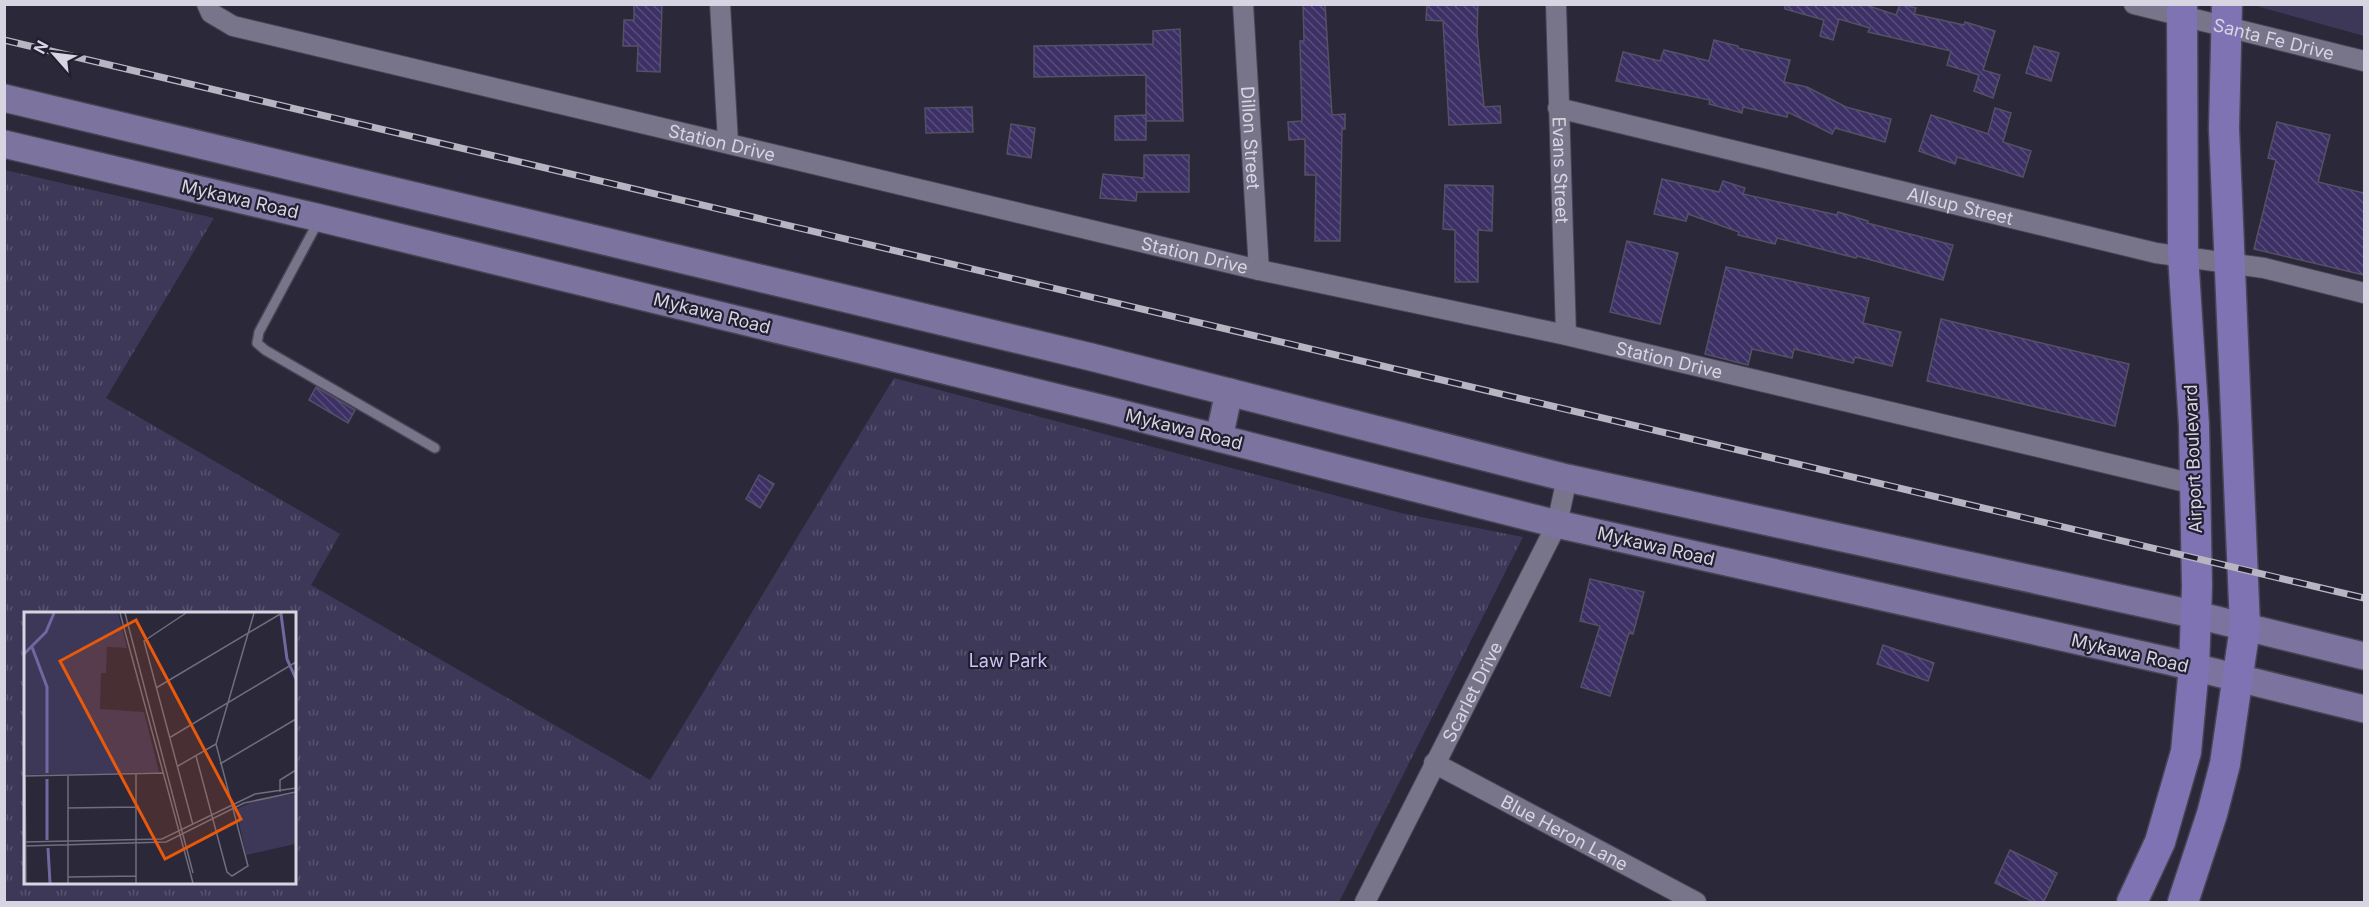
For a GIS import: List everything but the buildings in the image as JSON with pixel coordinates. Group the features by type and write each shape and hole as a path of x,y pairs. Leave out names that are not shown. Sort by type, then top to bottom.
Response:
{"main road":[{"name":"Airport Boulevard","path":"2132,903 2160,842 2186,752 2197,615 2194,425 2183,255 2182,11"},
{"path":"2183,903 2212,814 2225,764 2245,627 2224,129 2226,17"},
{"path":"4,98 1091,357 1567,478 2197,615 2364,656"},
{"path":"187,186 198,143"},
{"name":"Mykawa Road","path":"4,144 549,274 1219,438 1557,524 2194,667 2364,709"},
{"path":"549,274 562,232"},
{"path":"1219,438 1229,392"}],"street":[{"name":"Station Drive","path":"207,4 211,13 233,26 1258,270 1566,335 2194,484"},
{"path":"720,4 728,142"},
{"name":"Dillon Street","path":"1243,4 1258,270"},
{"name":"Evans Street","path":"1556,4 1566,335"},
{"name":"Santa Fe Drive","path":"2134,4 2226,17 2364,61"},
{"name":"Allsup Street","path":"1558,108 2156,253 2264,268 2364,293"},
{"name":"Scarlet Drive","path":"1365,903 1557,524 1567,478"},
{"name":"Blue Heron Lane","path":"1434,764 1696,903"}],"lane":[{"path":"320,218 259,332 256,343 435,448"}],"green space":[{"path":"2257,5 2364,5 2364,36 2260,7"},
{"name":"Law Park","path":"5,170 214,218 106,398 340,534 311,585 650,780 894,378 1401,513 1523,537 1339,902 5,902"}],"railway":[{"path":"4,40 2364,598"}]}
